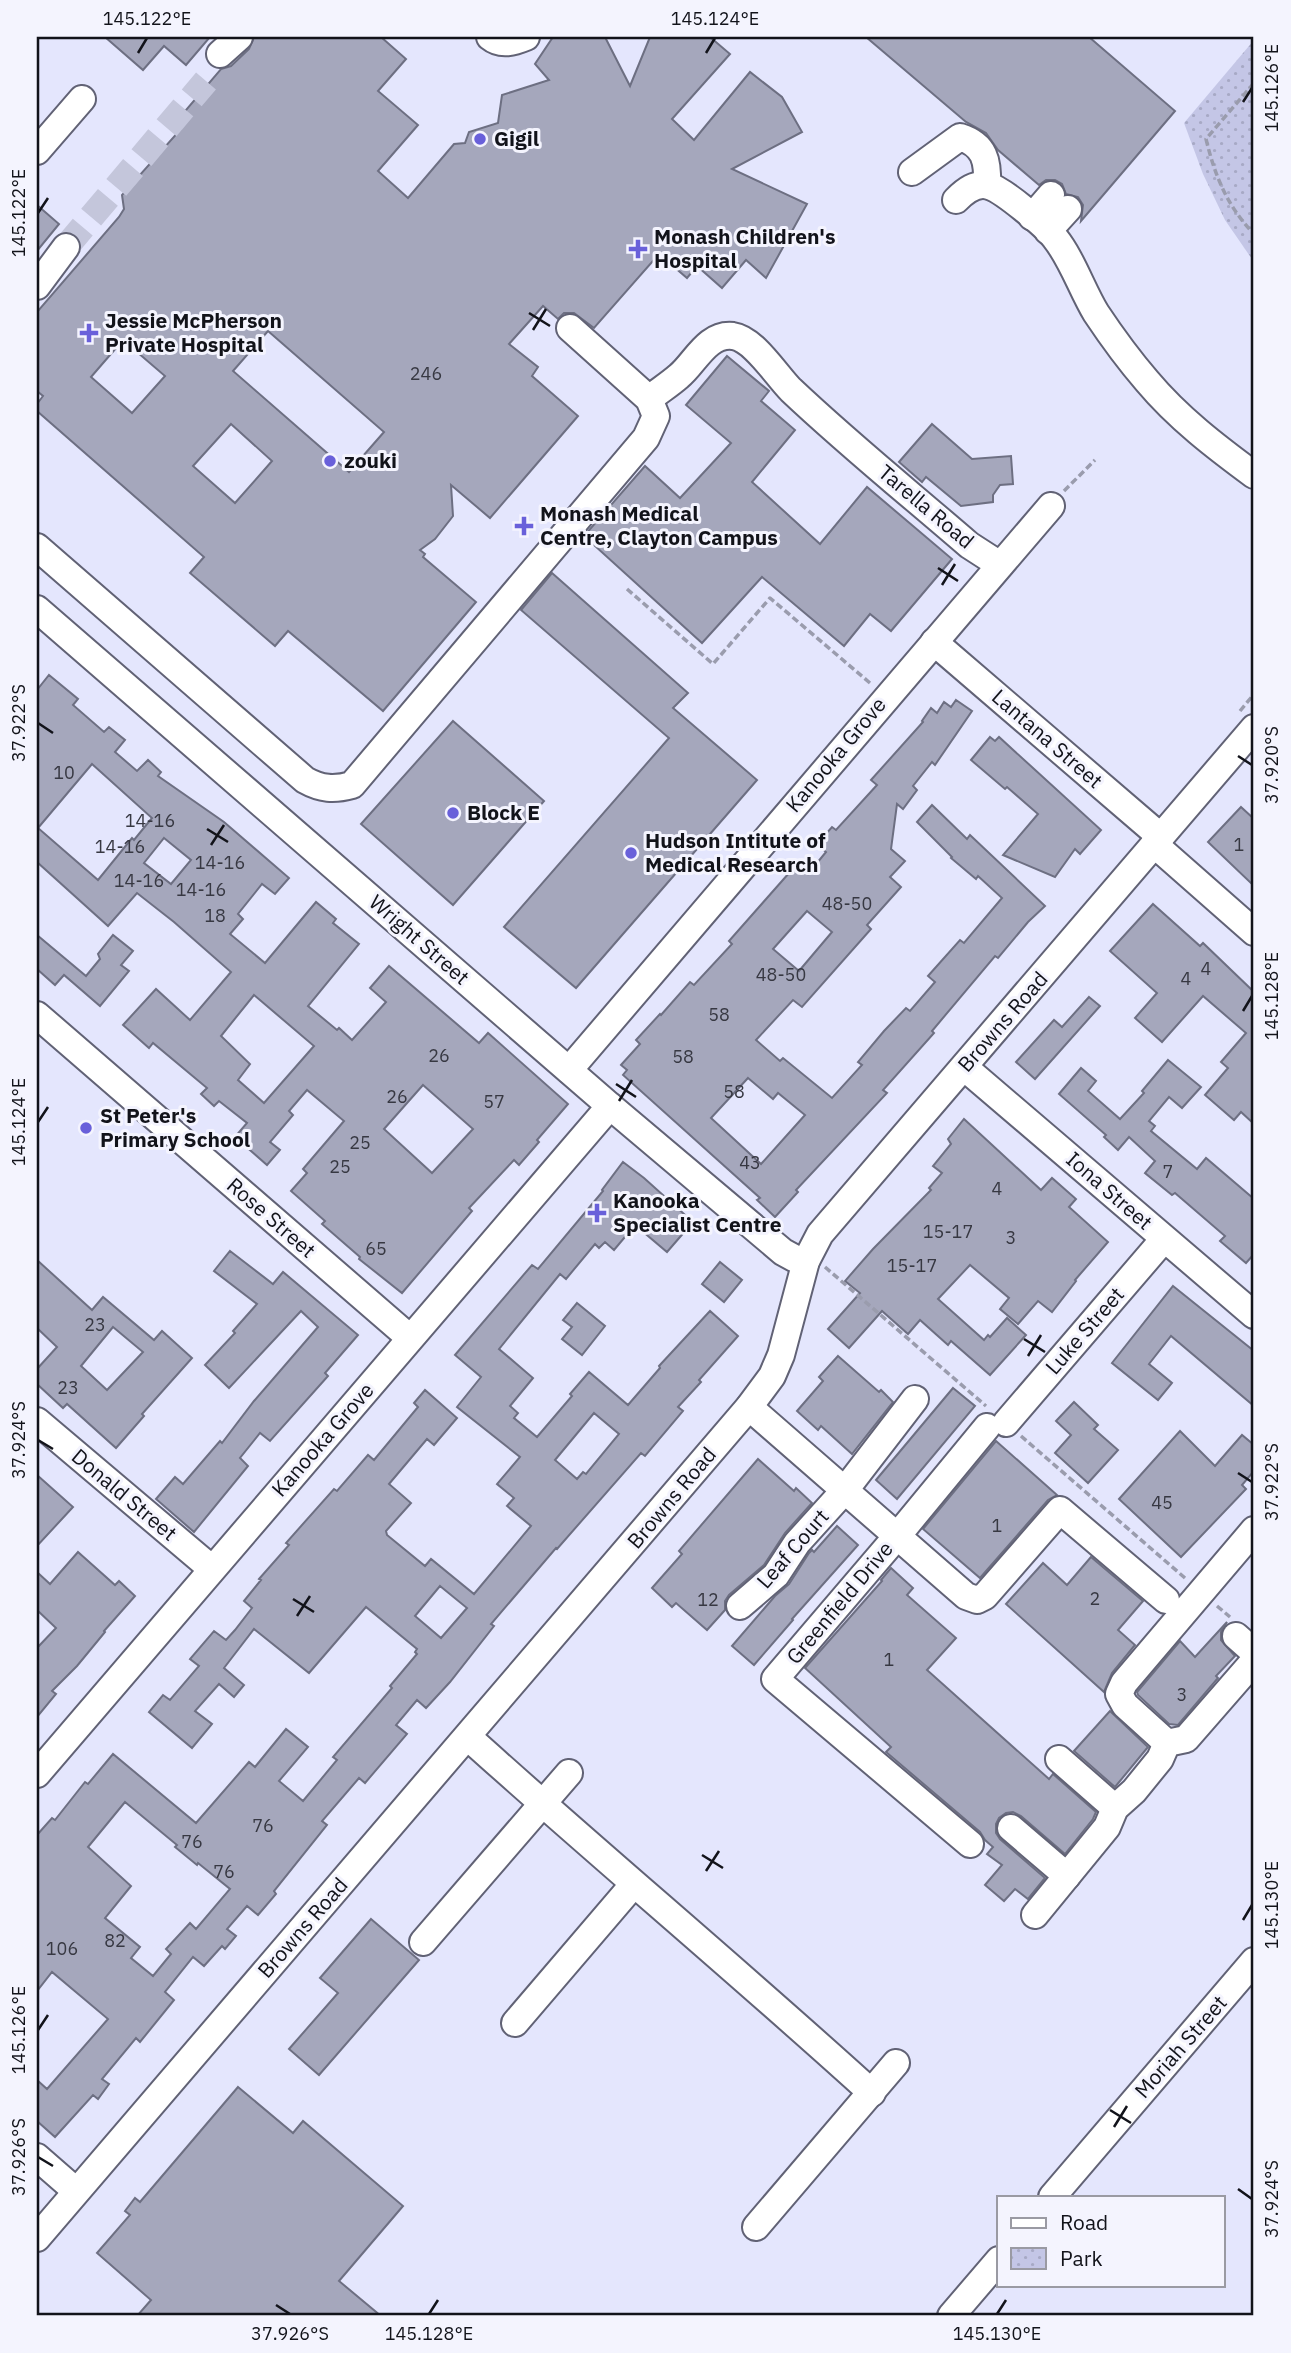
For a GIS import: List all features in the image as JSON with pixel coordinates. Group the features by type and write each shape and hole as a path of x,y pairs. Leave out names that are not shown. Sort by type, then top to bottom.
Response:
{"street":[{"path":"492,39 512,43 526,37"},
{"path":"42,133 82,99"},
{"path":"912,172 960,137 968,140 984,155 988,168 987,185"},
{"path":"956,200 973,187 987,185 1006,195 1040,224 1055,238 1095,310 1121,349 1149,383 1192,427 1254,475"},
{"path":"1040,224 1059,202"},
{"path":"37,286 66,247"},
{"path":"37,547 304,780 322,788 352,785 646,438 653,407 570,328"},
{"name":"Tarella Road","path":"653,407 671,396 681,375 710,342 720,337 734,336 747,343 791,389 969,545 1000,565"},
{"name":"Kanooka Grove","path":"569,1070 1051,506"},
{"name":"Wright Street","path":"37,609 610,1106 783,1252 806,1261"},
{"name":"Lantana Street","path":"934,642 1158,840 1254,932"},
{"name":"Browns Road","path":"37,2238 750,1407 772,1376 781,1355 806,1261 820,1234 1254,727"},
{"name":"Rose Street","path":"37,1015 410,1338"},
{"name":"Iona Street","path":"964,1067 1254,1315"},
{"name":"Kanooka Grove","path":"37,1774 610,1106"},
{"name":"Luke Street","path":"996,1425 1164,1238"},
{"name":"Leaf Court","path":"740,1606 776,1575 797,1544 845,1490 915,1399"},
{"path":"750,1407 966,1596 977,1600 985,1596 1059,1510 1166,1600"},
{"name":"Donald Street","path":"37,1421 212,1569"},
{"name":"Greenfield Drive","path":"970,1844 775,1679 996,1425"},
{"path":"1167,1743 1125,1705 1119,1694 1124,1683 1254,1530"},
{"path":"1167,1743 1186,1739 1254,1661"},
{"path":"467,1737 633,1885 780,2009 872,2093"},
{"path":"1033,1915 1107,1827 1115,1808 1134,1791 1160,1759 1167,1743"},
{"path":"1059,1759 1115,1808"},
{"path":"423,1942 569,1773"},
{"path":"1011,1828 1067,1877"},
{"path":"515,2023 633,1885"},
{"name":"Moriah Street","path":"1053,2196 1254,1961"},
{"path":"756,2227 896,2063"},
{"path":"37,2157 76,2191"},
{"path":"951,2316 997,2262"}],"path":[{"path":"1254,83 1206,139 1215,174 1239,218 1254,234"},
{"path":"1051,506 1095,460"},
{"path":"626,589 713,664 770,598 886,696"},
{"path":"806,1261 826,1268 996,1425 1202,1592 1242,1636"}],"green space":[{"path":"1254,40 1254,262 1225,220 1203,174 1184,123"}],"building":[{"path":"105,37 210,37 186,65 164,46 143,70"},
{"path":"254,37 381,37 406,59 378,91 418,125 378,171 408,198 454,144 465,143 469,132 498,123 502,95 549,80 535,64 553,37 605,37 630,86 650,37 710,37 730,54 672,119 694,140 750,72 782,97 802,132 732,169 807,204 766,278 746,260 722,288 697,266 687,278 659,254 594,328 574,313 564,313 558,319 543,306 509,344 538,367 532,376 578,416 490,518 451,485 453,516 435,539 420,550 425,554 423,557 476,602 383,711 288,631 275,646 190,573 204,557 37,411 37,404 43,396 37,391 37,312 119,217 124,209 122,195 181,129 180,117 221,69 231,66 249,49","holes":["268,331 384,432 349,472 233,371","123,340 165,376 132,413 91,377","231,424 272,461 235,503 193,466"]},
{"path":"866,37 1089,37 1175,111 1081,221 1083,205 1078,197 1066,194 1062,184 1055,180 1046,180 1039,185 998,150 986,133 966,122"},
{"path":"37,205 59,224 37,251"},
{"path":"727,356 769,391 761,401 795,430 752,482 820,544 867,487 952,559 891,631 870,614 844,646 762,577 702,643 584,536 645,466 680,498 731,443 686,405"},
{"path":"932,424 972,459 1011,456 1013,484 1000,485 993,495 993,502 961,506 926,477 922,482 899,462"},
{"name":"Hudson Intitute of Medical Research","path":"552,573 688,693 673,708 757,780 576,988 504,927 669,738 521,610"},
{"path":"49,675 78,699 73,705 104,732 109,727 125,740 115,752 137,771 148,760 161,772 158,776 224,822 289,878 275,894 262,884 238,914 243,919 230,934 265,963 316,902 336,919 333,923 359,944 308,1006 337,1030 339,1028 352,1040 386,1002 370,988 389,966 479,1043 488,1033 568,1104 519,1165 514,1160 469,1208 472,1211 402,1293 359,1259 360,1257 322,1224 325,1221 291,1191 307,1173 303,1169 344,1121 307,1090 289,1111 293,1115 270,1142 280,1150 267,1165 235,1137 247,1123 219,1101 214,1106 201,1094 207,1088 153,1043 149,1048 123,1025 156,989 190,1020 231,972 137,893 108,926 37,862 37,690","holes":["92,764 152,818 98,880 38,828","164,838 191,860 171,884 144,863","254,995 314,1046 264,1103 238,1080 250,1064 221,1036","423,1085 473,1129 432,1173 384,1129"]},
{"path":"956,700 972,711 935,765 932,762 913,786 917,790 903,809 897,804 891,849 905,861 890,877 901,887 867,925 871,929 802,1007 793,1000 756,1040 780,1061 783,1058 832,1098 862,1065 858,1062 884,1031 906,1008 910,1011 935,982 928,976 960,940 964,943 1002,898 978,876 976,879 951,858 917,822 932,805 967,839 970,835 1045,906 998,958 995,956 932,1031 934,1033 883,1090 887,1093 796,1190 798,1192 775,1217 757,1200 760,1198 623,1075 627,1070 621,1065 640,1044 636,1040 690,982 694,985 732,944 729,941 797,864 808,874 826,852 817,844 832,827 836,830 877,785 871,780 923,722 931,708 937,713 944,702 951,707","holes":["807,911 832,932 799,971 773,949","748,1078 773,1099 778,1093 805,1115 761,1164 711,1118"]},
{"name":"Block E","path":"453,721 544,801 453,905 361,824"},
{"path":"990,737 995,741 999,737 1101,830 1080,854 1075,849 1055,877 1003,855 1038,814 971,760"},
{"path":"1241,807 1254,819 1254,886 1208,842"},
{"path":"1153,904 1200,946 1203,943 1254,992 1254,1124 1241,1112 1234,1120 1205,1095 1228,1068 1221,1062 1246,1033 1203,996 1162,1042 1135,1018 1157,993 1110,951"},
{"path":"37,935 86,976 100,959 98,954 113,935 133,951 121,965 129,971 100,1006 64,975 55,985 37,969"},
{"path":"1089,997 1100,1006 1035,1079 1016,1062 1054,1020 1062,1027"},
{"path":"1168,1060 1201,1087 1182,1108 1169,1097 1149,1121 1155,1126 1151,1131 1197,1169 1206,1158 1254,1199 1254,1254 1246,1263 1220,1241 1225,1236 1175,1193 1172,1195 1145,1173 1155,1161 1129,1137 1118,1150 1104,1137 1106,1135 1059,1094 1081,1068 1096,1081 1088,1091 1120,1119 1144,1093 1142,1091"},
{"path":"964,1119 1041,1190 1052,1178 1076,1199 1069,1207 1108,1242 1052,1312 1038,1301 1018,1324 1000,1309 1009,1298 970,1265 938,1299 984,1340 1007,1318 1026,1335 990,1375 951,1341 948,1345 920,1320 908,1334 882,1311 849,1348 828,1329 860,1293 845,1281 931,1190 929,1188 942,1173 933,1166 951,1144 948,1139"},
{"path":"623,1162 693,1222 667,1252 635,1225 614,1250 605,1242 599,1248 595,1244 566,1279 560,1274 499,1349 533,1378 510,1406 518,1413 514,1418 537,1437 589,1372 628,1405 659,1366 710,1311 738,1336 678,1407 683,1411 645,1456 641,1453 556,1548 491,1624 494,1626 450,1682 426,1708 417,1700 396,1725 407,1734 365,1783 359,1778 322,1821 327,1825 258,1915 247,1906 227,1929 236,1936 225,1949 222,1946 204,1966 193,1957 165,1992 174,2000 140,2042 136,2038 102,2079 109,2084 98,2099 93,2095 55,2137 37,2121 37,2080 47,2089 108,2019 52,1972 37,1991 37,1835 52,1818 55,1820 85,1782 88,1784 113,1754 196,1823 249,1762 255,1767 286,1729 308,1747 279,1781 303,1801 337,1760 333,1757 392,1688 390,1686 417,1654 417,1649 366,1607 309,1673 254,1629 224,1668 244,1685 234,1697 219,1684 195,1711 212,1724 192,1748 149,1712 163,1695 170,1700 199,1666 190,1659 214,1631 226,1640 235,1630 252,1608 244,1601 289,1545 286,1543 368,1455 374,1460 418,1407 414,1403 425,1390 457,1418 434,1445 427,1439 389,1484 411,1503 386,1531 387,1535 425,1566 431,1559 474,1594 531,1526 507,1506 514,1498 497,1484 520,1457 457,1407 481,1377 455,1355 532,1265 538,1269","holes":["594,1413 619,1434 586,1474 583,1472 577,1479 555,1460","440,1586 467,1608 441,1638 415,1616","125,1802 177,1845 175,1847 230,1889 196,1929 190,1923 166,1949 171,1954 153,1976 131,1958 140,1947 105,1918 131,1886 88,1847"]},
{"path":"230,1251 273,1284 283,1272 358,1335 325,1373 328,1376 270,1441 260,1433 240,1458 248,1466 194,1532 156,1499 175,1477 183,1484 220,1441 222,1443 254,1401 318,1327 301,1311 229,1388 205,1365 257,1304 214,1271"},
{"path":"37,1260 92,1310 103,1297 154,1340 162,1331 192,1358 116,1448 67,1404 63,1408 37,1384 37,1369 57,1347 37,1328","holes":["113,1327 143,1352 107,1390 81,1366"]},
{"path":"720,1262 742,1280 724,1302 702,1284"},
{"path":"1173,1286 1254,1351 1254,1406 1171,1336 1149,1364 1172,1383 1158,1400 1112,1363"},
{"path":"577,1303 605,1326 582,1355 562,1339 572,1327 563,1320"},
{"path":"838,1356 893,1402 852,1454 821,1426 818,1430 797,1411 823,1381 819,1377"},
{"path":"953,1388 975,1406 897,1499 876,1480"},
{"path":"1074,1402 1098,1425 1094,1429 1118,1450 1088,1483 1055,1453 1071,1435 1056,1421"},
{"path":"1180,1431 1215,1466 1242,1435 1254,1445 1254,1471 1242,1485 1246,1489 1181,1557 1119,1499"},
{"path":"996,1441 1057,1495 1048,1500 980,1578 923,1529"},
{"path":"758,1459 812,1503 785,1533 764,1565 729,1595 725,1601 725,1610 707,1630 676,1603 672,1607 652,1588 682,1554 679,1551"},
{"path":"37,1475 73,1507 37,1546"},
{"path":"837,1526 858,1545 754,1665 732,1646 775,1596 789,1584 809,1553 812,1550 814,1552"},
{"path":"78,1552 115,1585 119,1581 135,1596 77,1666 52,1691 56,1694 37,1717 37,1648 56,1628 37,1610 37,1572 50,1584"},
{"path":"1091,1557 1143,1601 1118,1630 1135,1645 1112,1673 1104,1692 1006,1604 1043,1563 1067,1585"},
{"path":"891,1568 913,1588 907,1595 956,1638 927,1670 1049,1779 1053,1774 1096,1812 1065,1854 1021,1816 1013,1812 999,1818 996,1833 1000,1839 1045,1878 1028,1899 1015,1889 1004,1901 985,1885 1002,1865 987,1854 993,1847 980,1832 886,1752 891,1747 805,1668"},
{"path":"1227,1622 1221,1632 1221,1640 1235,1656 1178,1725 1169,1724 1137,1692 1180,1641 1195,1657"},
{"path":"1110,1711 1148,1747 1115,1787 1074,1751"},
{"path":"371,1919 419,1960 319,2075 289,2049 338,1993 320,1978"},
{"path":"238,2087 293,2133 303,2121 403,2206 339,2281 381,2316 137,2316 151,2300 97,2253 130,2215 125,2211 135,2198 140,2202"}],"tunnel":[{"path":"66,247 206,81"}],"place":[{"name":"Gigil","path":"480,139"},
{"name":"Monash Children's Hospital","path":"638,249"},
{"name":"Jessie McPherson Private Hospital","path":"89,333"},
{"name":"zouki","path":"330,461"},
{"name":"Monash Medical Centre, Clayton Campus","path":"524,526"},
{"name":"Block E","path":"453,813"},
{"name":"Hudson Intitute of Medical Research","path":"631,853"},
{"name":"St Peter's Primary School","path":"86,1128"},
{"name":"Kanooka Specialist Centre","path":"597,1213"}]}
